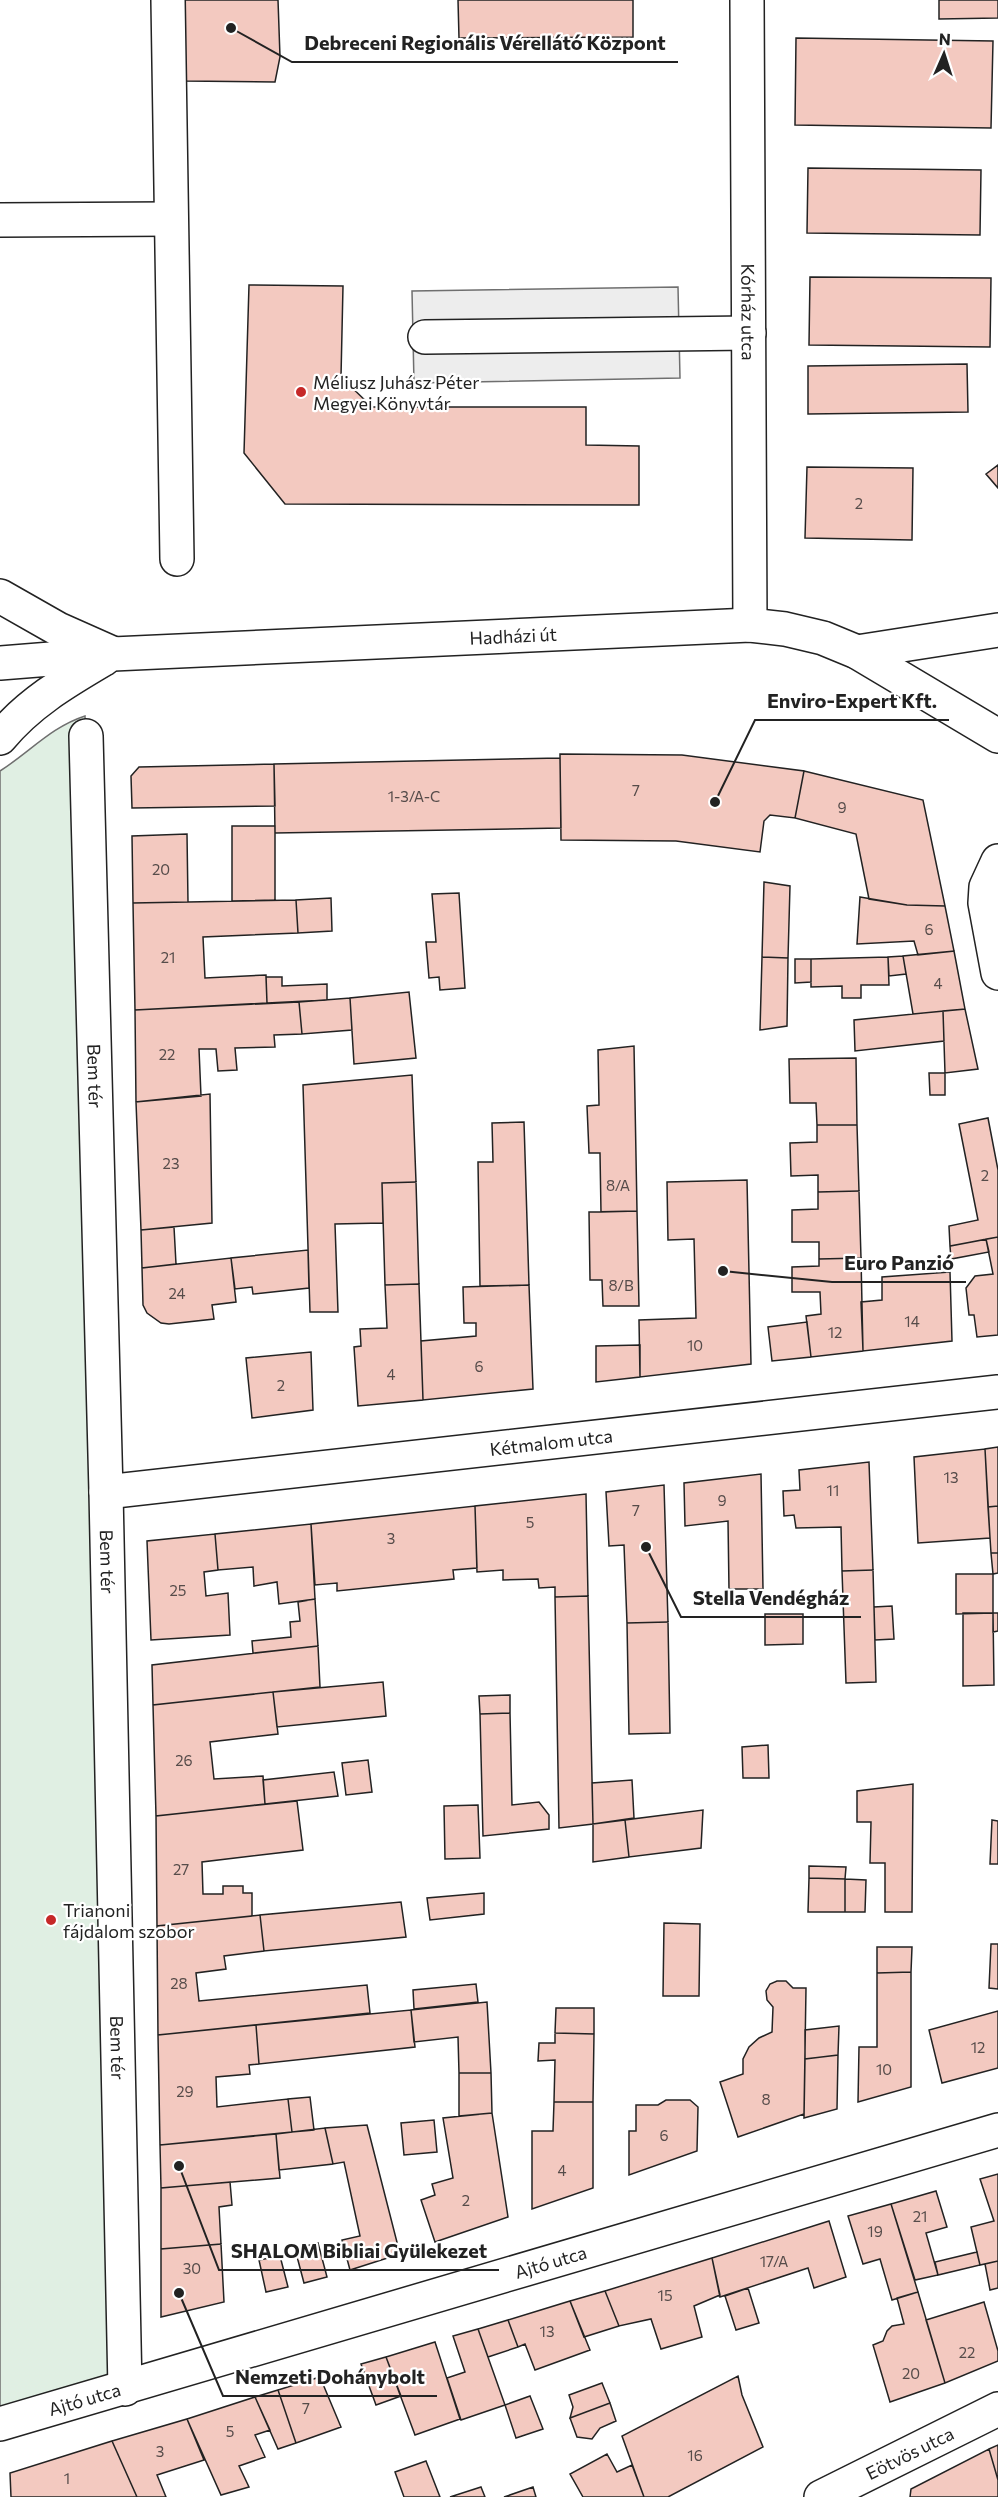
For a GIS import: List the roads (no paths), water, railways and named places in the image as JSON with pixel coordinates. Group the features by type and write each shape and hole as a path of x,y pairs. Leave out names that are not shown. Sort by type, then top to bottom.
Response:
{"street":[{"path":"168,0 177,559"},
{"name":"Kórház utca","path":"747,0 750,625"},
{"path":"0,220 171,219"},
{"path":"424,337 748,333"},
{"path":"0,596 51,625 113,654"},
{"name":"Hadházi út","path":"0,663 113,654 750,625 785,629 823,638 857,652 994,727"},
{"path":"857,652 998,630"},
{"path":"0,738 26,710 46,694 113,654"},
{"name":"Bem tér","path":"86,736 106,1492 124,2389"},
{"path":"998,861 986,887 985,903 998,973"},
{"name":"Kétmalom utca","path":"106,1492 998,1392"},
{"name":"Ajtó utca","path":"0,2424 998,2130"},
{"name":"Eötvös utca","path":"821,2497 998,2409"}],"place":[{"name":"Debreceni Regionális Vérellátó Központ","path":"231,28"},
{"name":"Méliusz Juhász Péter Megyei Könyvtár","path":"301,392"},
{"name":"Enviro-Expert Kft.","path":"715,802"},
{"name":"Euro Panzió","path":"723,1271"},
{"name":"Stella Vendégház","path":"646,1547"},
{"name":"Trianoni fájdalom szobor","path":"51,1920"},
{"name":"SHALOM Bibliai Gyülekezet","path":"179,2166"},
{"name":"Nemzeti Dohánybolt","path":"179,2293"}]}
